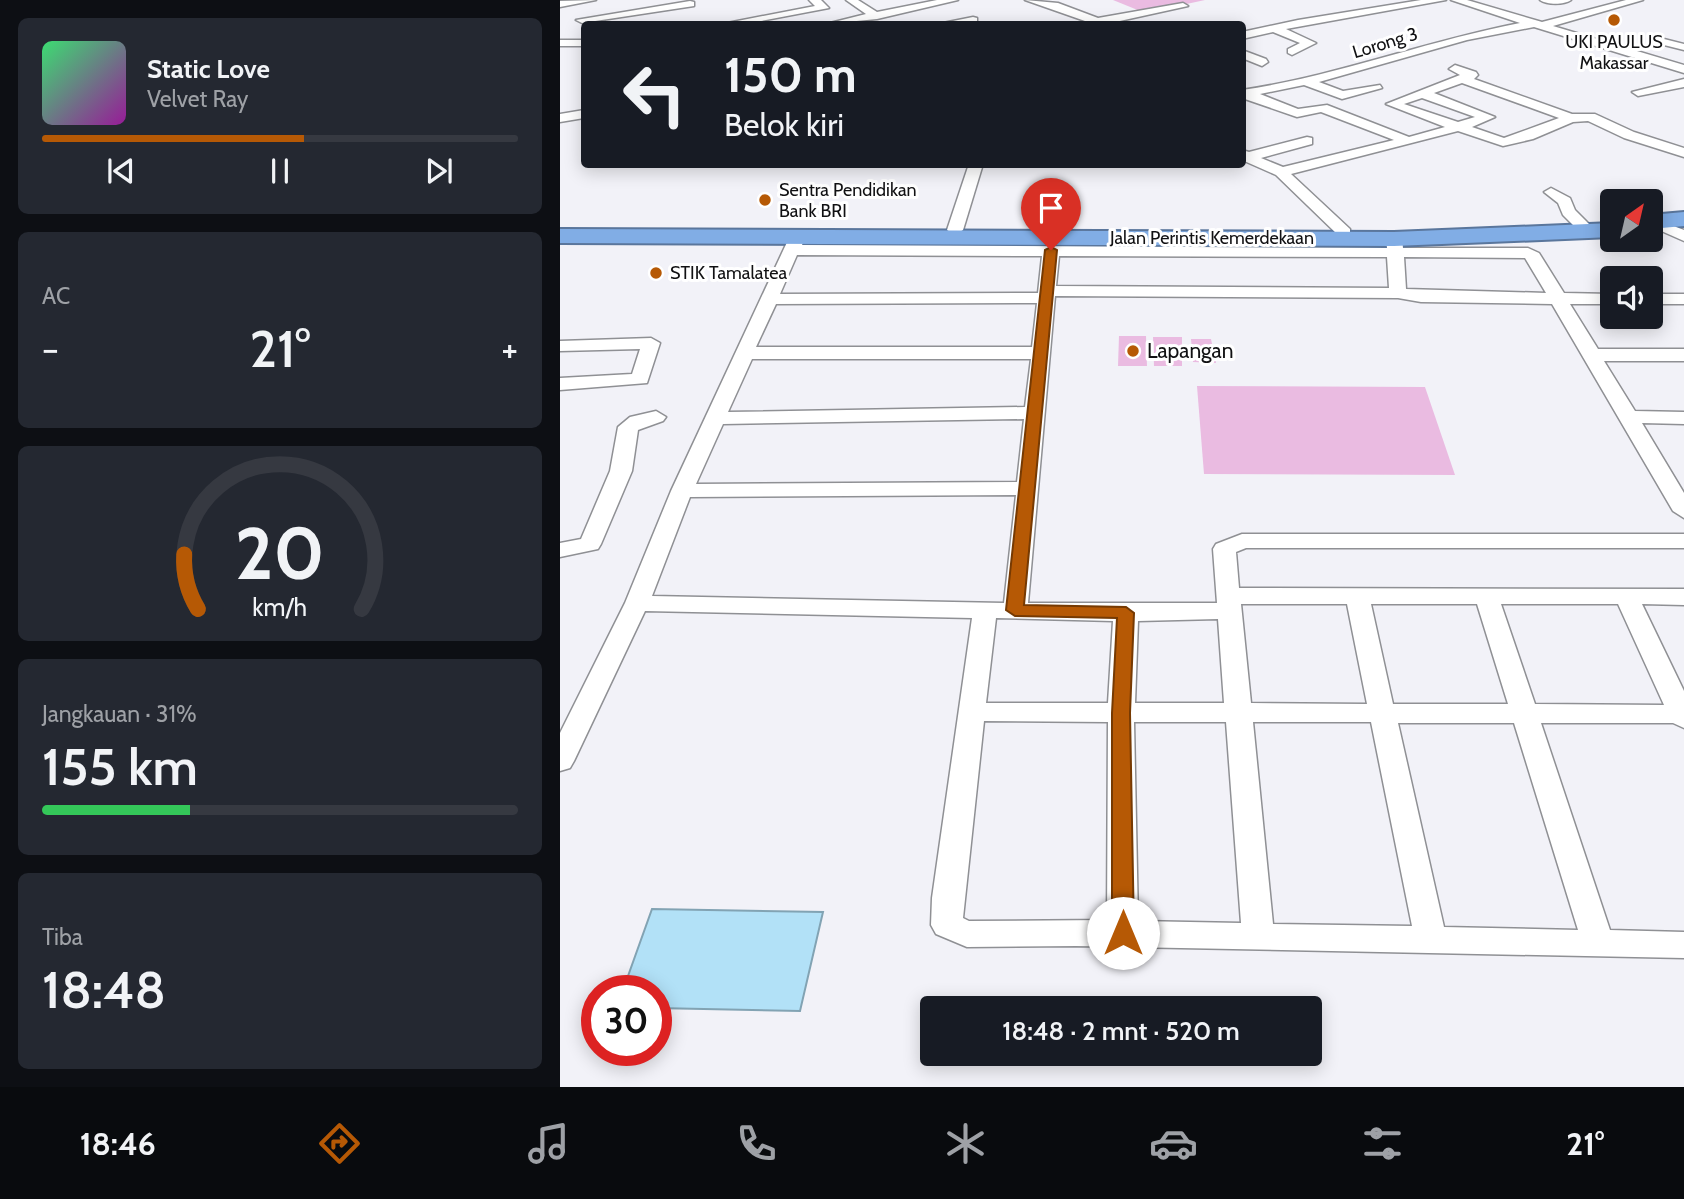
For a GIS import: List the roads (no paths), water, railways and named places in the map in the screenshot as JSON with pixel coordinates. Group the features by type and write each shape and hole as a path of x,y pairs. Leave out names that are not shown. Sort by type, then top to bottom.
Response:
{"highway":[{"name":"Jalan Perintis Kemerdekaan","path":"560,236 794,244 1344,232 1394,241 1600,223"},
{"name":"Jalan Perintis Kemerdekaan","path":"560,229 955,230 1039,237 1394,241 1600,231"}],"street":[{"path":"563,4 591,0"},
{"path":"769,4 796,0"},
{"path":"851,0 877,16"},
{"path":"848,21 953,0"},
{"path":"1030,0 1095,21"},
{"path":"1246,35 1441,0"},
{"path":"1456,0 1622,48 1684,69"},
{"path":"1545,0 1566,0"},
{"name":"Lorong 3","path":"1246,93 1375,65 1471,35 1543,27 1638,0"},
{"path":"589,21 689,2 698,14 657,21"},
{"path":"563,4 583,21"},
{"path":"747,21 779,16 813,5"},
{"path":"1106,21 1144,5 1183,6"},
{"path":"1144,5 1167,20"},
{"path":"1360,13 1380,22"},
{"path":"961,15 976,21"},
{"path":"779,16 786,21"},
{"path":"966,21 973,20"},
{"path":"1273,28 1310,43 1292,51"},
{"path":"1258,41 1288,34"},
{"path":"1664,42 1684,47"},
{"path":"562,43 581,43"},
{"path":"1622,48 1643,44"},
{"path":"1326,68 1398,51 1436,62"},
{"path":"1246,56 1262,62"},
{"path":"1362,60 1375,65"},
{"path":"1571,118 1459,74 1392,104 1456,128 1509,142 1571,118 1590,117 1629,135 1684,153"},
{"path":"1304,80 1342,95 1377,88"},
{"path":"1638,92 1684,83"},
{"path":"1246,95 1297,113 1322,108 1327,104 1295,92"},
{"path":"1281,172 1408,141 1488,117 1421,93"},
{"path":"1322,108 1408,141"},
{"path":"560,118 581,114"},
{"path":"1246,156 1307,141"},
{"path":"1246,156 1281,172 1344,232"},
{"path":"955,230 975,168"},
{"path":"1550,192 1565,201 1568,212 1581,224"},
{"path":"1015,610 1046,295 1039,237 1205,251 1394,241 1519,252 1533,256 1629,417 1678,490 1684,511"},
{"path":"1394,241 1398,293"},
{"path":"560,761 637,603 682,491 794,244"},
{"path":"1205,251 1225,292"},
{"path":"768,299 1225,292 1398,293 1421,297 1600,299"},
{"path":"1663,299 1684,299"},
{"path":"560,346 651,343 640,379 560,384"},
{"path":"746,353 1039,353"},
{"path":"1591,355 1684,355"},
{"path":"716,418 1035,413"},
{"path":"560,550 590,544 621,471 628,427 635,422 656,417"},
{"path":"1629,417 1684,418"},
{"path":"682,491 1025,488"},
{"path":"1258,936 1229,603 1222,555 1224,549 1242,541 1684,541"},
{"path":"637,603 1126,613 1229,603 1357,596 1684,597"},
{"path":"1357,596 1385,715 1431,940"},
{"path":"971,712 1683,715 1626,596"},
{"path":"1487,597 1598,943"},
{"path":"985,611 947,898 947,925 967,934 1123,933 1684,945"},
{"path":"1123,933 1121,713 1126,613"}],"water":[{"path":"652,909 823,912 800,1011 672,1008 672,975 628,975"}],"place":[{"name":"UKI PAULUS Makassar","path":"1614,20"},
{"name":"Sentra Pendidikan Bank BRI","path":"765,200"},
{"name":"STIK Tamalatea","path":"656,273"},
{"name":"Lapangan","path":"1133,351"}]}
